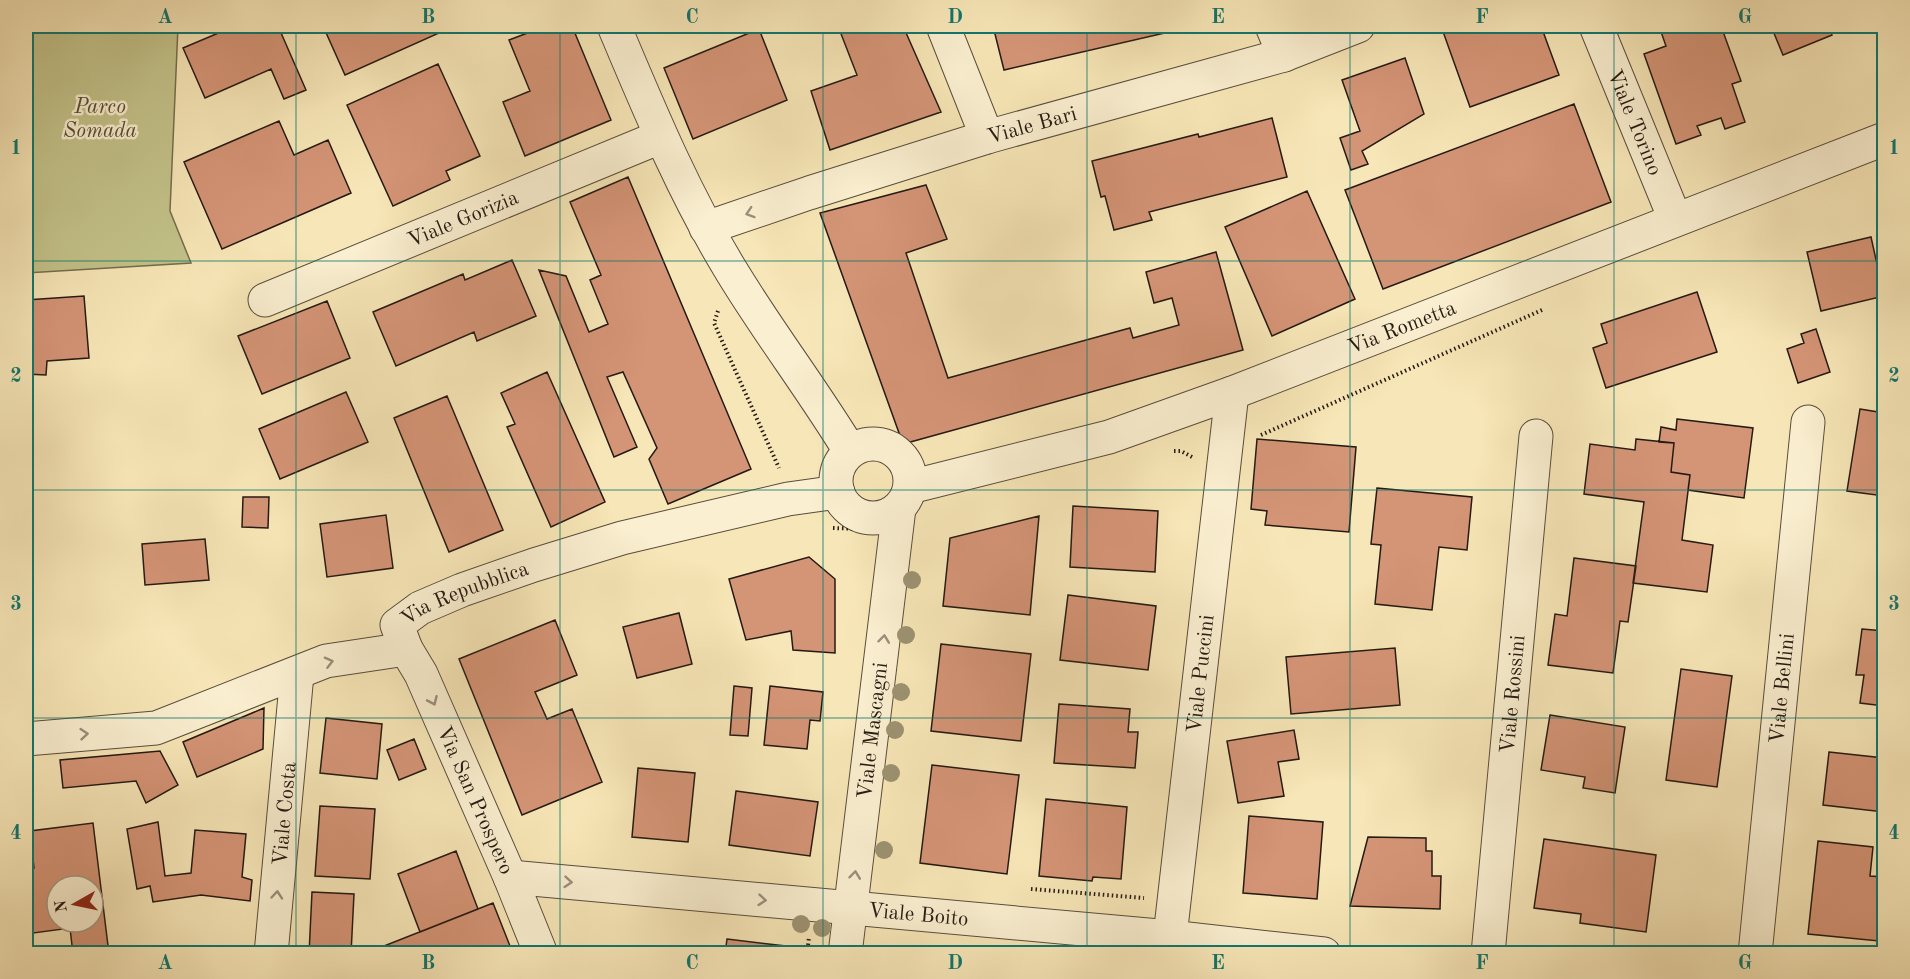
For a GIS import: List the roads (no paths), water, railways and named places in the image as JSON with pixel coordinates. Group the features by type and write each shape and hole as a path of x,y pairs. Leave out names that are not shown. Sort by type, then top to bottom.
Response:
{"street":[{"path":"614,26 660,137 706,228 732,272 850,451"},
{"path":"943,26 987,137"},
{"name":"Viale Bari","path":"706,228 1278,40 1358,26"},
{"name":"Viale Torino","path":"1596,26 1675,219"},
{"name":"Viale Gorizia","path":"265,300 660,137"},
{"name":"Via Rometta","path":"902,509 1232,393 1884,139"},
{"name":"Viale Puccini","path":"1169,945 1232,393"},
{"name":"Viale Bellini","path":"1755,954 1808,422"},
{"name":"Viale Rossini","path":"1488,954 1536,436"},
{"path":"874,443 897,451 907,465 902,509 880,518 862,516 845,505 838,492 836,481 839,464 850,451 859,446 874,443"},
{"name":"Via Repubblica","path":"26,739 156,728 326,661 406,649 397,625 420,608 462,590 534,565 622,538 788,499 838,492"},
{"name":"Viale Mascagni","path":"829,948 850,909 902,509"},
{"name":"Via San Prospero","path":"406,649 421,674 510,877 541,954"},
{"name":"Viale Costa","path":"271,954 297,674"},
{"name":"Viale Boito","path":"510,877 850,909 1169,945 1324,954"}],"park label":[{"name":"Parco Somada","path":"100,118"}]}
